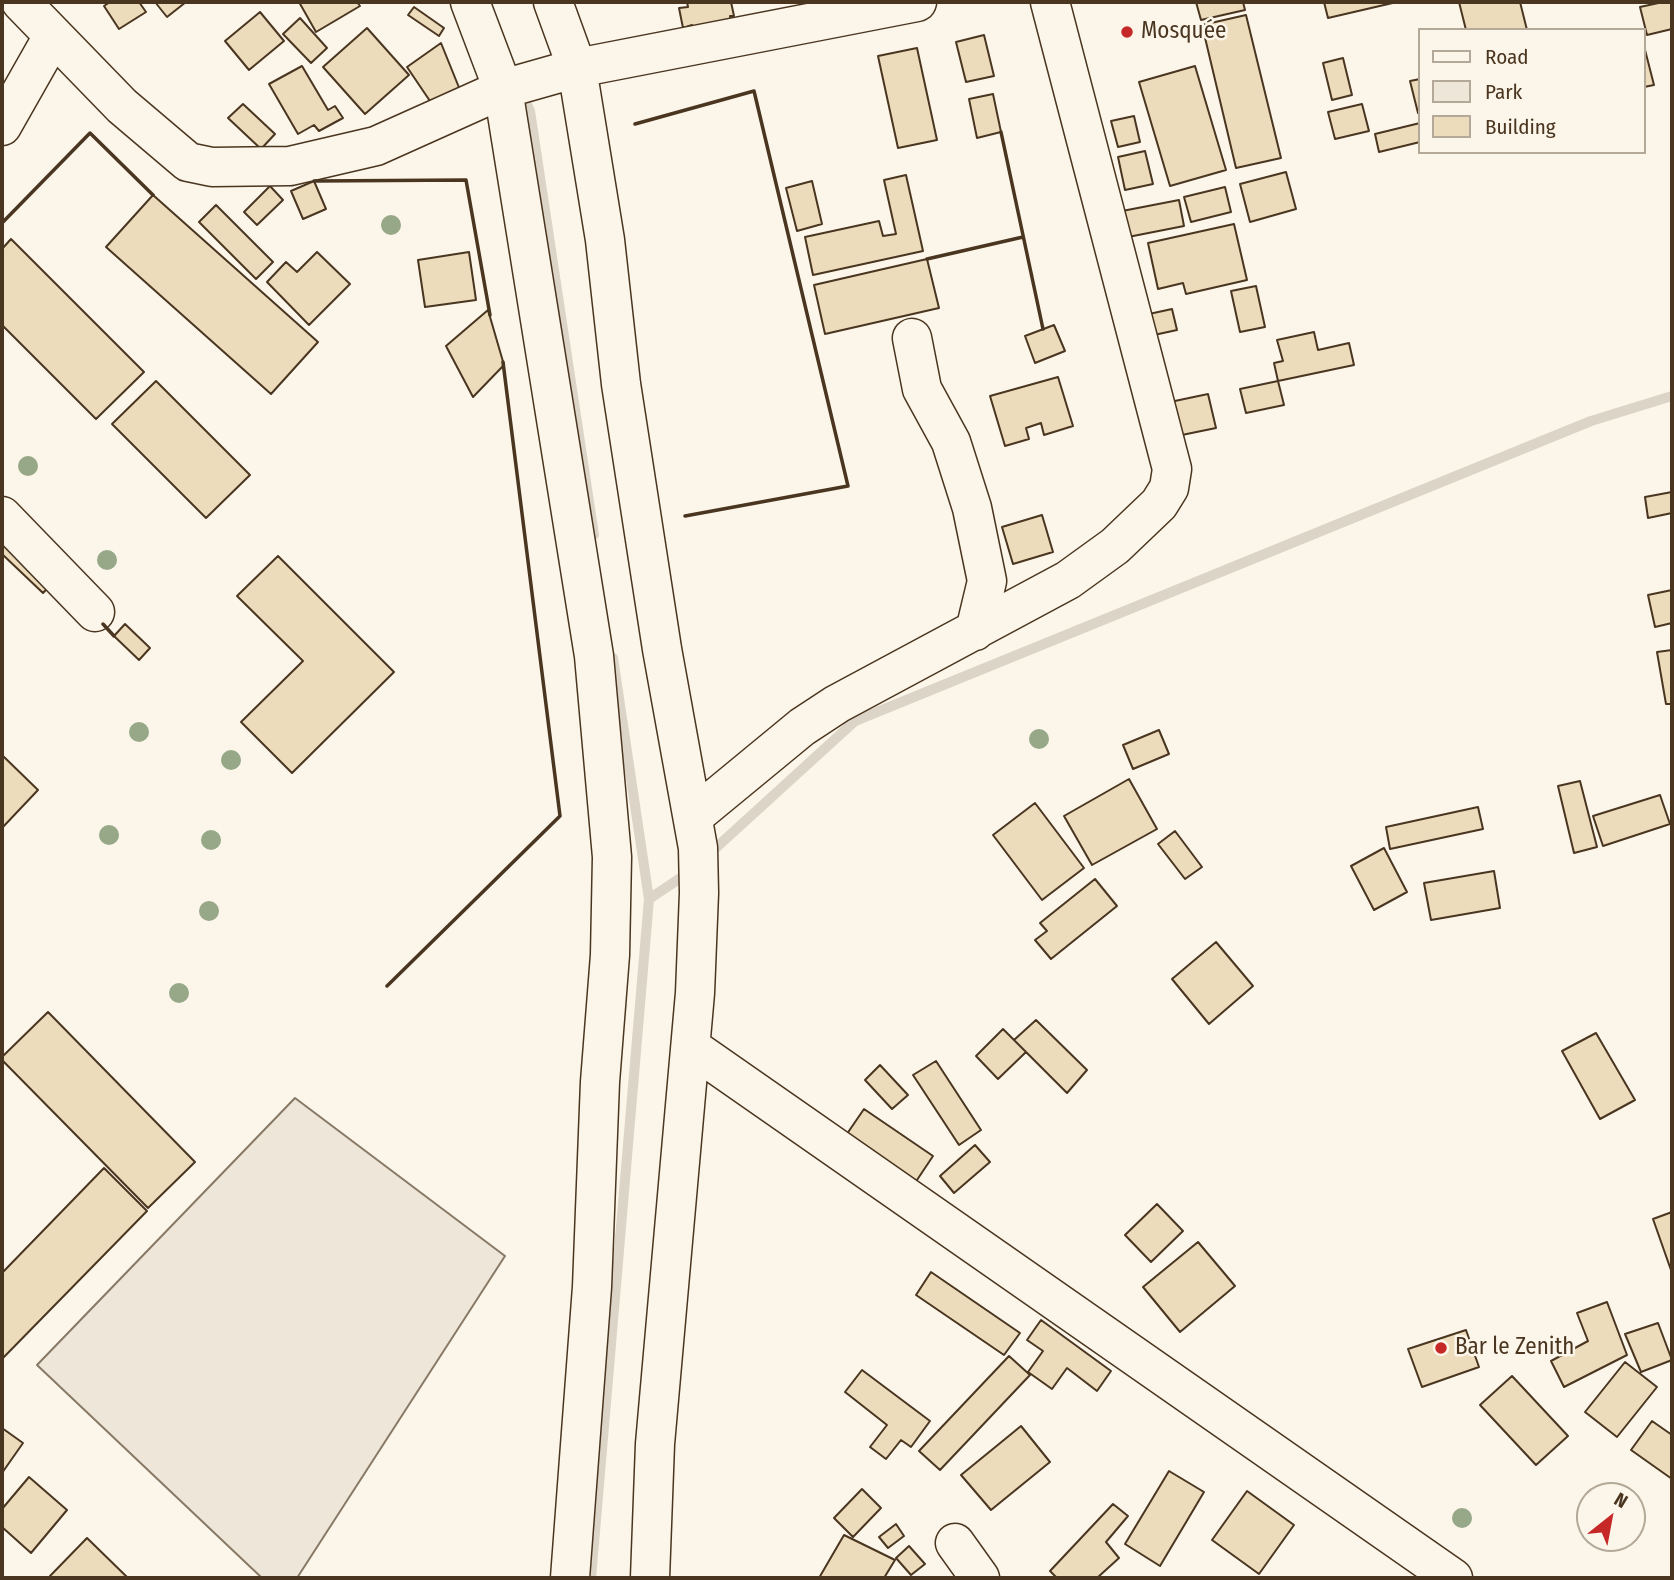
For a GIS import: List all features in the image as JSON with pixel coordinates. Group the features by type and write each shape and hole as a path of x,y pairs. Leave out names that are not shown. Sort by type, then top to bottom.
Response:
{"street":[{"path":"21,2 122,106 188,162 212,167 289,166 376,146 503,89 577,68 917,2"},
{"path":"470,2 503,89 594,656 612,857 610,955 600,1083 592,1287 570,1578"},
{"path":"553,2 577,68 605,240 621,384 662,649 696,832 699,893 691,1046 655,1444 650,1578"},
{"path":"696,832 802,727 837,704 1068,580 1115,546 1159,504 1169,488 1172,469 1050,2"},
{"path":"2,125 53,36"},
{"path":"912,338 922,389 951,442 972,508 986,581 975,631"},
{"path":"2,516 95,612"},
{"path":"691,1046 1453,1578"},
{"path":"955,1543 979,1578"}],"green space":[{"path":"295,1098 505,1256 297,1578 262,1578 37,1365"}],"building":[{"path":"110,2 139,2 146,12 119,29 104,6"},
{"path":"155,2 186,2 167,17"},
{"path":"299,2 357,2 360,6 316,32"},
{"path":"687,2 731,2 733,32 696,40 692,25 683,28 679,8 688,7"},
{"path":"1196,2 1243,2 1245,10 1201,20"},
{"path":"1324,2 1397,2 1328,18"},
{"path":"1459,2 1520,2 1526,28 1466,28"},
{"path":"1672,2 1672,29 1647,35 1640,7"},
{"path":"414,7 444,28 439,36 408,15"},
{"path":"260,12 284,41 249,70 225,41"},
{"path":"1246,15 1281,158 1236,168 1202,25"},
{"path":"300,18 327,48 311,63 283,34"},
{"path":"367,28 409,75 365,114 323,67"},
{"path":"984,35 994,76 966,82 956,42"},
{"path":"441,43 460,90 434,107 407,67"},
{"path":"917,48 937,140 898,148 878,56"},
{"path":"1646,54 1654,85 1646,87"},
{"path":"1343,58 1352,95 1332,100 1323,63"},
{"path":"302,66 328,110 335,106 343,118 319,131 314,125 298,134 269,84"},
{"path":"1195,66 1226,170 1170,186 1139,82"},
{"path":"1418,79 1418,113 1410,81"},
{"path":"993,94 1001,132 977,138 969,99"},
{"path":"243,104 275,134 261,149 228,118"},
{"path":"1362,104 1369,131 1335,139 1328,112"},
{"path":"1134,116 1140,142 1118,147 1111,121"},
{"path":"1418,123 1418,142 1379,152 1375,134"},
{"path":"1145,151 1153,184 1125,190 1118,157"},
{"path":"1286,172 1296,209 1250,222 1240,184"},
{"path":"906,175 923,251 813,275 805,237 879,221 883,236 896,234 884,180"},
{"path":"314,181 326,209 303,219 291,191"},
{"path":"812,181 822,224 797,231 786,188"},
{"path":"270,186 283,200 257,225 244,212"},
{"path":"1225,187 1231,212 1191,222 1184,197"},
{"path":"153,195 318,342 271,394 106,247"},
{"path":"1179,200 1184,226 1123,238 1117,212"},
{"path":"216,205 273,262 256,279 199,222"},
{"path":"1234,224 1247,280 1186,294 1183,283 1158,289 1148,243"},
{"path":"11,239 144,372 96,419 2,325 2,249"},
{"path":"317,252 350,284 309,325 267,282 286,262 297,272"},
{"path":"469,252 476,300 425,307 418,260"},
{"path":"927,259 939,308 825,334 814,285"},
{"path":"1256,286 1265,327 1240,332 1231,291"},
{"path":"1172,309 1177,330 1154,335 1149,314"},
{"path":"488,310 504,365 473,397 446,346"},
{"path":"1054,325 1065,351 1035,363 1025,336"},
{"path":"1314,332 1318,350 1349,343 1354,365 1278,381 1274,363 1283,361 1277,340"},
{"path":"1058,377 1073,426 1044,435 1041,423 1026,428 1029,439 1005,446 990,396"},
{"path":"156,381 250,475 206,518 112,424"},
{"path":"1278,381 1284,405 1246,413 1240,389"},
{"path":"1208,394 1216,428 1177,436 1170,402"},
{"path":"1672,492 1672,513 1648,518 1645,497"},
{"path":"1042,515 1053,552 1013,564 1002,527"},
{"path":"2,537 58,577 43,593 2,554"},
{"path":"278,556 394,672 292,773 241,722 303,661 237,596"},
{"path":"1672,590 1672,623 1655,627 1648,595"},
{"path":"125,624 150,648 139,660 114,636"},
{"path":"1672,650 1672,704 1666,704 1657,652"},
{"path":"1159,730 1169,754 1133,769 1123,745"},
{"path":"2,755 38,790 2,828"},
{"path":"1129,779 1157,829 1092,865 1064,816"},
{"path":"1580,781 1597,847 1574,853 1558,786"},
{"path":"1660,795 1670,824 1603,846 1593,816"},
{"path":"1035,803 1084,868 1042,900 993,835"},
{"path":"1478,807 1483,829 1390,849 1386,827"},
{"path":"1175,831 1202,867 1185,879 1158,844"},
{"path":"1384,848 1407,892 1374,910 1351,866"},
{"path":"1494,871 1500,908 1431,920 1424,883"},
{"path":"1095,879 1117,906 1051,959 1035,940 1047,931 1040,923"},
{"path":"1216,942 1253,986 1209,1024 1172,979"},
{"path":"48,1012 195,1162 148,1208 2,1060"},
{"path":"1036,1020 1087,1070 1067,1093 1014,1040"},
{"path":"1003,1029 1026,1052 998,1079 976,1056"},
{"path":"1596,1033 1635,1100 1600,1119 1562,1051"},
{"path":"936,1061 981,1130 959,1145 913,1075"},
{"path":"880,1065 908,1095 892,1109 865,1080"},
{"path":"864,1109 933,1156 909,1192 840,1144"},
{"path":"975,1145 990,1162 954,1193 940,1176"},
{"path":"104,1168 147,1211 2,1359 2,1273"},
{"path":"1157,1204 1183,1231 1151,1262 1125,1235"},
{"path":"1672,1212 1672,1273 1653,1219"},
{"path":"1198,1242 1235,1286 1180,1332 1143,1287"},
{"path":"931,1272 1020,1333 1004,1355 916,1295"},
{"path":"1607,1302 1627,1355 1564,1387 1551,1361 1588,1341 1577,1313"},
{"path":"1041,1320 1111,1371 1097,1391 1067,1368 1052,1389 1028,1372 1043,1351 1027,1340"},
{"path":"1658,1323 1672,1360 1641,1372 1625,1334"},
{"path":"1466,1330 1479,1367 1422,1387 1408,1349"},
{"path":"1009,1356 1030,1375 940,1470 919,1451"},
{"path":"1625,1362 1657,1387 1617,1437 1585,1412"},
{"path":"862,1370 930,1421 911,1447 901,1440 886,1459 870,1447 887,1425 845,1392"},
{"path":"1512,1376 1568,1436 1536,1465 1480,1405"},
{"path":"1652,1421 1672,1435 1672,1479 1631,1450"},
{"path":"1021,1426 1050,1462 991,1510 961,1475"},
{"path":"2,1428 23,1443 2,1473"},
{"path":"1169,1471 1204,1492 1160,1566 1125,1544"},
{"path":"29,1477 67,1510 31,1553 2,1527 2,1509"},
{"path":"862,1489 881,1508 853,1537 834,1518"},
{"path":"1247,1491 1294,1525 1259,1574 1212,1540"},
{"path":"1113,1504 1128,1516 1106,1542 1119,1558 1097,1578 1057,1578 1050,1571"},
{"path":"896,1524 904,1536 888,1548 879,1537"},
{"path":"844,1535 895,1560 884,1578 819,1578"},
{"path":"87,1538 128,1578 50,1576"},
{"path":"909,1546 925,1564 911,1575 896,1558"}],"waterway":[{"path":"521,92 530,111 594,535"},
{"path":"708,855 855,721 1591,421 1672,396"},
{"path":"591,1578 649,899 613,658"},
{"path":"649,899 691,871"}],"wall":[{"path":"635,124 754,91 848,486 685,516"},
{"path":"1001,132 1043,329"},
{"path":"2,223 90,133 153,195"},
{"path":"314,181 466,180 490,315"},
{"path":"927,259 1023,237"},
{"path":"387,986 560,816 503,362"},
{"path":"103,624 114,636"}],"place":[{"name":"Mosquée","path":"1127,32"},
{"name":"Bar le Zenith","path":"1441,1348"}]}
